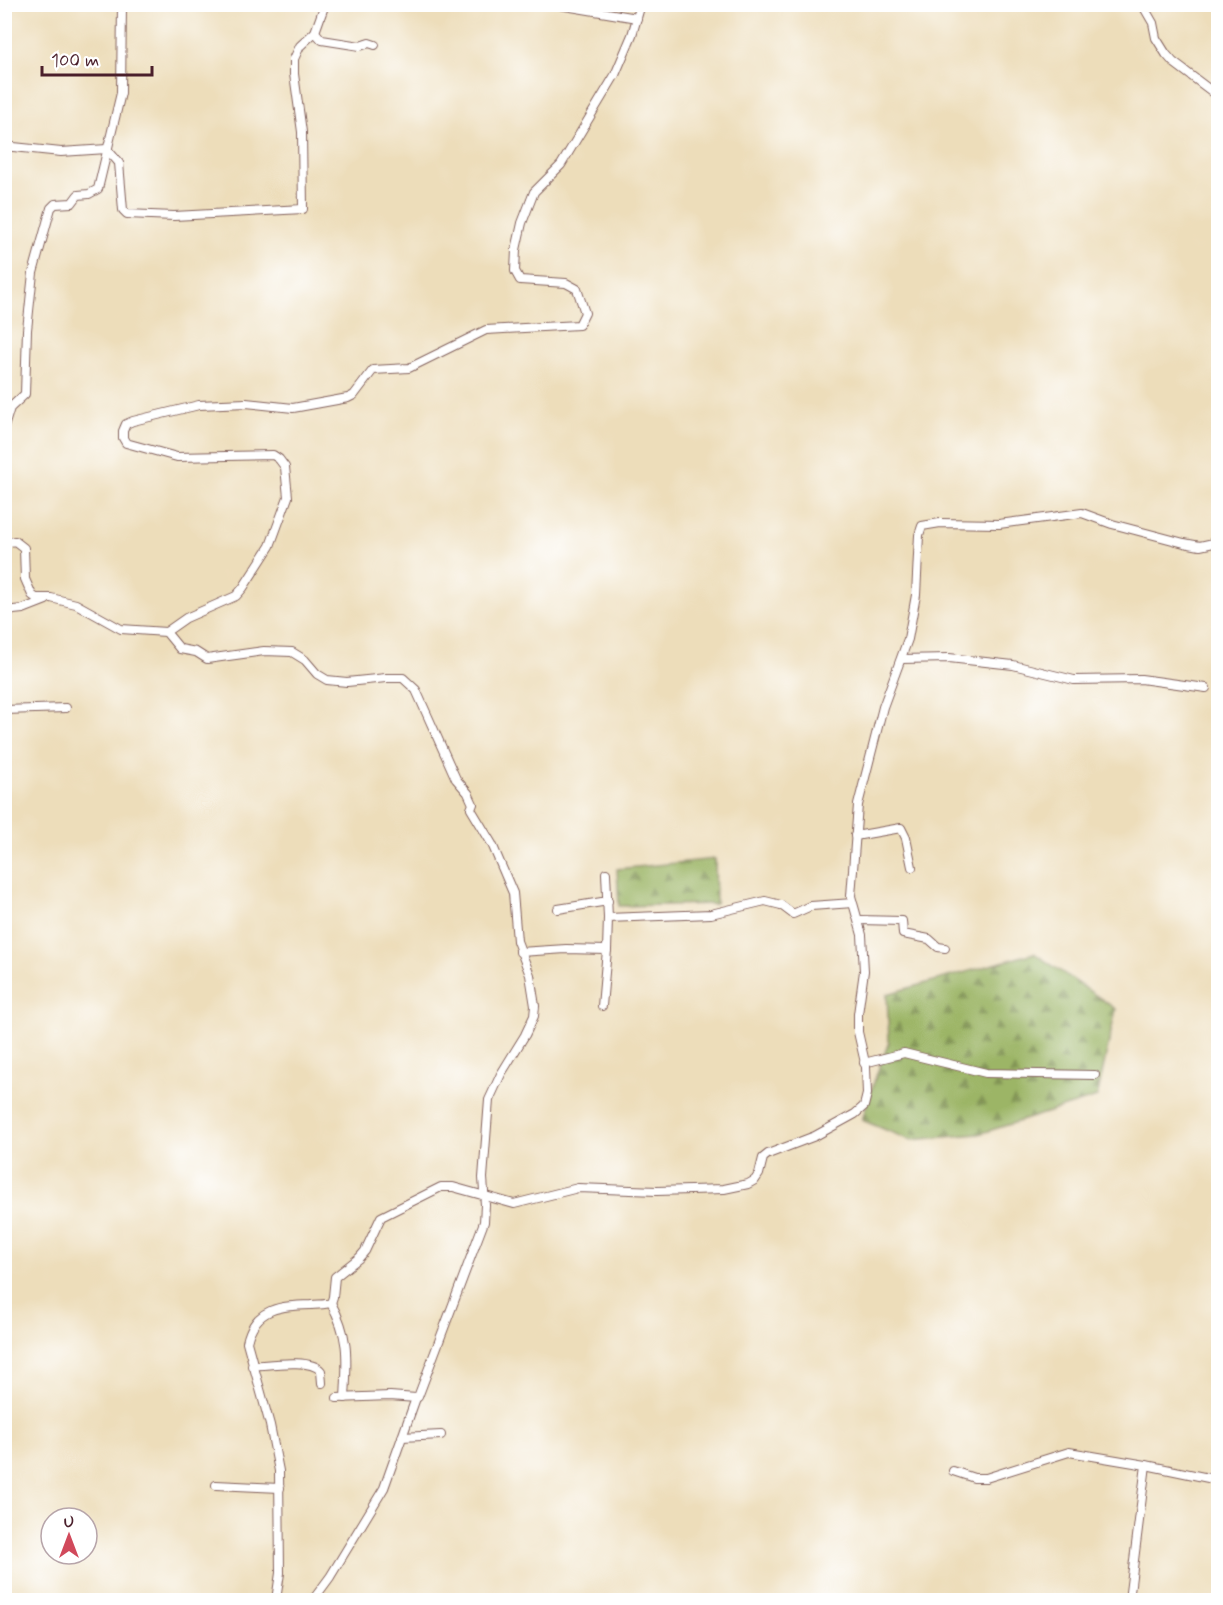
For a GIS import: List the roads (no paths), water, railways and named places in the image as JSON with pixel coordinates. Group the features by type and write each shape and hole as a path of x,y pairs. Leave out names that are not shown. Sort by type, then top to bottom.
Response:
{"street":[{"path":"4,427 10,408 25,394 27,330 33,273 51,208 55,204 72,203 78,195 89,194 98,189 121,93 122,4"},
{"path":"107,149 119,163 123,210 127,214 174,216 303,209 302,132 294,59 300,46 315,32 325,4"},
{"path":"4,543 15,541 24,548 25,579 32,595 36,598 51,598 76,604 121,629 166,632 186,618 241,592 270,546 283,513 288,497 286,474 283,463 273,455 184,458 129,445 124,441 122,434 126,424 199,405 246,403 293,408 348,398 354,395 373,370 409,368 486,330 579,325 585,316 579,291 566,283 520,280 515,271 517,248 522,223 534,190 559,168 618,69 641,4"},
{"path":"1142,4 1153,23 1156,38 1166,54 1173,62 1218,96"},
{"path":"559,5 637,18"},
{"path":"315,32 322,40 360,46 369,43 375,45"},
{"path":"4,146 60,152 107,149"},
{"path":"416,1398 390,1396 341,1398 346,1349 342,1325 331,1303 335,1277 365,1251 381,1217 447,1186 514,1204 578,1188 696,1191 748,1184 759,1174 763,1158 768,1154 815,1136 855,1114 864,1106 868,1084 858,1032 858,1014 864,971 862,935 853,903 852,878 858,805 883,707 908,639 916,595 919,535 922,525 999,524 1082,513 1112,524 1184,543 1200,546 1218,542"},
{"path":"4,611 23,609 51,598"},
{"path":"166,632 180,650 196,652 207,659 264,651 292,652 305,660 317,675 327,680 346,682 403,678 410,682 416,690 456,779 468,793 473,804 471,809 492,844 506,875 515,900 517,941 531,981 535,1011 525,1035 501,1074 489,1100 483,1178 484,1222 381,1492 314,1600"},
{"path":"902,659 949,658 1013,665 1083,681 1133,679 1206,688"},
{"path":"4,710 66,708"},
{"path":"855,836 901,828 912,867"},
{"path":"602,1006 608,918 606,873"},
{"path":"558,909 608,901"},
{"path":"608,918 715,914 765,901 781,904 795,914 811,906 853,903"},
{"path":"859,920 902,921 903,934 929,939 938,947 945,948"},
{"path":"520,952 566,949 607,950"},
{"path":"864,1062 904,1053 986,1072 1095,1075"},
{"path":"276,1600 280,1573 279,1471 270,1425 247,1342 250,1331 258,1319 266,1313 286,1306 331,1303"},
{"path":"252,1366 288,1363 315,1365 321,1371 322,1383"},
{"path":"402,1437 441,1436"},
{"path":"953,1471 974,1478 986,1478 1073,1452 1218,1480"},
{"path":"1129,1600 1146,1465"},
{"path":"216,1485 280,1488"}]}
